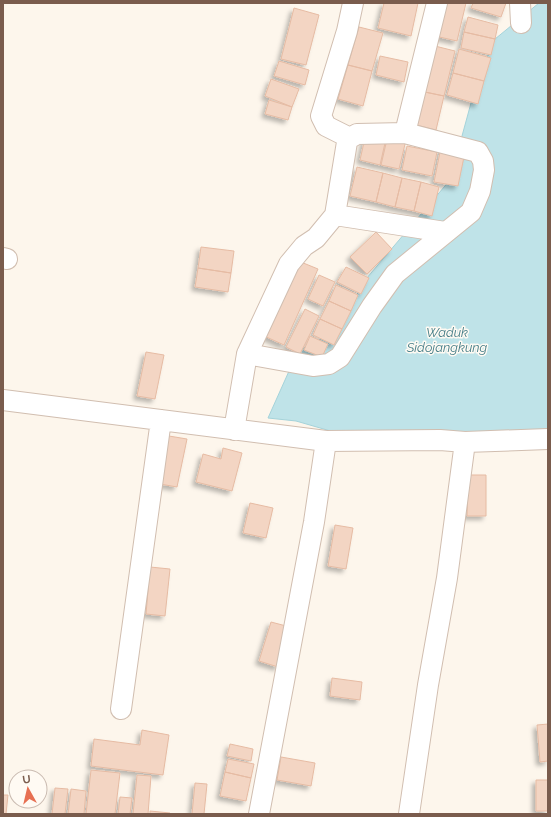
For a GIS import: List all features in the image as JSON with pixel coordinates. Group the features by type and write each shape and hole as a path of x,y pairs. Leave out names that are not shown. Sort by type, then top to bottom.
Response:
{"street":[{"path":"350,138 326,126 321,116 347,31 353,3"},
{"path":"405,133 437,3"},
{"path":"520,3 521,23"},
{"path":"234,430 247,354 290,264 304,246 316,238 335,215 347,142 350,138 357,134 405,133 478,152 483,161 484,170 480,192 471,212 395,274 372,306 340,357 329,364 313,366 247,354"},
{"path":"335,215 445,232"},
{"path":"3,400 326,441 440,440 465,442 548,439"},
{"path":"121,710 161,420"},
{"path":"259,814 314,522 326,441"},
{"path":"409,814 428,685 446,578 465,442"}],"water":[{"name":"Waduk Sidojangkung","path":"539,3 548,3 548,440 365,441 296,421 268,418 298,351 336,331 366,279 450,180 477,81 495,39"}],"building":[{"path":"384,3 418,3 411,36 378,28"},
{"path":"443,3 466,3 457,41 435,36"},
{"path":"473,3 506,3 501,17 471,8"},
{"path":"294,8 319,15 306,65 281,59"},
{"path":"468,17 498,25 495,39 464,32"},
{"path":"359,27 383,33 372,71 348,65"},
{"path":"464,32 495,39 491,55 461,48"},
{"path":"431,45 455,51 444,96 420,91"},
{"path":"459,49 491,58 484,81 453,73"},
{"path":"380,56 408,62 404,82 376,75"},
{"path":"279,61 309,70 305,85 274,76"},
{"path":"348,65 372,71 363,106 338,99"},
{"path":"453,73 484,81 478,104 447,95"},
{"path":"271,79 299,89 292,107 265,96"},
{"path":"420,91 444,96 436,130 412,124"},
{"path":"269,100 292,107 288,120 265,114"},
{"path":"388,135 406,140 399,169 381,165"},
{"path":"365,138 385,143 380,165 360,160"},
{"path":"407,146 437,152 432,176 402,170"},
{"path":"441,147 465,152 458,186 434,182"},
{"path":"357,167 383,173 376,202 350,196"},
{"path":"383,173 402,178 395,207 376,202"},
{"path":"402,178 421,182 414,211 395,207"},
{"path":"421,182 439,187 432,216 414,211"},
{"path":"376,232 392,249 367,274 350,257"},
{"path":"201,247 234,251 231,273 198,268"},
{"path":"296,260 318,269 284,345 262,335"},
{"path":"346,267 369,278 361,294 337,282"},
{"path":"198,268 231,273 228,292 195,287"},
{"path":"319,275 335,282 323,306 308,299"},
{"path":"336,285 358,295 351,311 329,301"},
{"path":"329,301 351,311 342,329 320,319"},
{"path":"305,309 319,316 300,354 286,347"},
{"path":"320,319 342,329 334,345 313,335"},
{"path":"310,336 328,344 322,357 304,350"},
{"path":"146,352 164,355 155,399 137,396"},
{"path":"169,436 187,439 177,487 160,484"},
{"path":"223,448 242,453 232,491 196,482 203,454 221,459"},
{"path":"468,475 486,475 486,516 467,516"},
{"path":"250,503 273,508 266,538 243,533"},
{"path":"335,525 353,528 346,569 328,566"},
{"path":"150,567 170,569 165,616 146,614"},
{"path":"271,622 290,627 278,667 259,661"},
{"path":"332,678 362,682 360,700 330,696"},
{"path":"548,724 548,761 540,762 537,725"},
{"path":"142,730 169,735 163,775 91,766 94,739 140,745"},
{"path":"230,744 253,749 251,761 227,756"},
{"path":"281,757 315,763 311,786 277,780"},
{"path":"228,759 254,764 251,778 225,772"},
{"path":"91,770 120,773 115,814 86,814"},
{"path":"225,772 251,778 246,801 220,796"},
{"path":"137,775 151,776 148,814 133,814"},
{"path":"536,780 548,780 548,811 536,811"},
{"path":"195,783 207,784 204,814 192,814"},
{"path":"55,788 68,789 65,814 52,814"},
{"path":"71,789 86,791 84,814 68,814"},
{"path":"3,795 8,795 6,814 3,814"},
{"path":"120,797 132,798 130,814 118,814"},
{"path":"150,811 170,813 170,814 150,814"}]}
